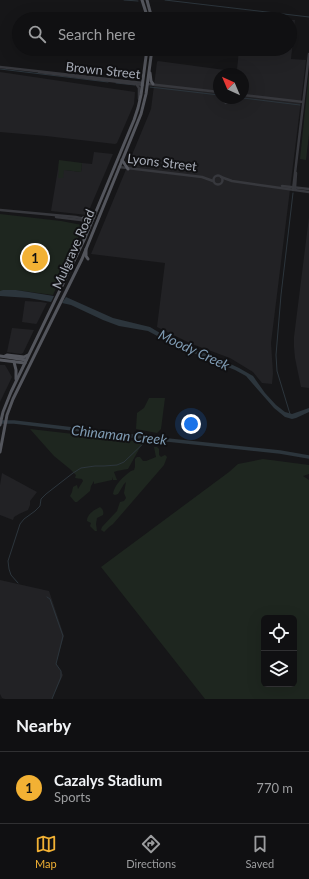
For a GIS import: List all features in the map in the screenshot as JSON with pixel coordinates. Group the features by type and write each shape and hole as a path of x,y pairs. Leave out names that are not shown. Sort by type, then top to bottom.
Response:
{"main road":[{"path":"142,0 146,12"},
{"path":"147,0 150,12"},
{"name":"Mulgrave Road","path":"0,425 15,383 76,258 134,120 139,105 146,56"},
{"name":"Mulgrave Road","path":"0,452 6,420 13,399 82,259 143,110 148,84 151,56"},
{"path":"149,67 151,81 153,84"},
{"name":"Brown Street","path":"143,84 148,84"},
{"path":"122,160 128,169"},
{"path":"115,166 119,167"},
{"path":"88,230 84,220 94,216"},
{"path":"91,222 96,224"},
{"path":"86,247 86,256 88,259"},
{"path":"76,258 82,259"},
{"path":"2,356 28,356"},
{"path":"2,356 25,361 30,364"},
{"path":"0,360 14,362 32,360"},
{"path":"14,362 16,370 15,383"}],"street":[{"path":"294,189 309,54"},
{"name":"Brown Street","path":"0,66 143,84"},
{"name":"Brown Street","path":"33,70 46,73 143,84"},
{"path":"137,84 139,88 139,105"},
{"name":"Brown Street","path":"148,84 213,91"},
{"path":"249,96 303,102"},
{"path":"296,163 297,185 301,188"},
{"name":"Lyons Street","path":"119,167 202,177 214,176"},
{"path":"232,181 218,175 214,176 213,179 215,184 218,185 222,182 232,181 309,190"},
{"name":"Lyons Street","path":"202,177 213,181"},
{"path":"221,177 222,182"},
{"path":"294,189 296,177"},
{"path":"275,186 290,185 294,181"},
{"path":"282,186 294,189 301,188 309,190"},
{"path":"0,210 48,215 91,222"}],"shaded area":[{"path":"238,56 291,56 291,59 306,60 271,343 273,373 272,384 262,383 253,372 230,358 192,344 157,327 165,263 91,254 151,109 158,61 213,68 213,104 249,104 249,68 237,68"},
{"path":"0,72 135,92 134,104 117,143 115,144 0,132"},
{"path":"309,73 309,134 306,160 300,159"},
{"path":"94,152 113,154 87,215 51,211 58,169 81,172 82,163 92,164"},
{"path":"59,160 82,163 81,172 64,170 63,178 58,178"},
{"path":"0,214 82,225 83,227 53,295 16,290 0,291"},
{"path":"309,217 309,388 301,387 295,358 294,337"},
{"path":"25,301 47,303 36,324 22,322"},
{"path":"12,328 34,330 23,353 21,354 7,352"},
{"path":"0,365 5,365 12,377 0,402"},
{"path":"149,398 165,398 161,429 157,433 136,429 137,413 144,408"},
{"path":"30,429 143,442 128,469 114,472 117,480 113,480 112,477 112,480 94,484 94,481 90,491 75,502 70,496 73,487 77,485 78,489 83,481 82,479 75,478 76,475 54,456"},
{"path":"154,447 159,449 159,455 161,457 165,455 167,457 164,465 113,524 104,532 101,530 102,527 117,511 120,502 124,501 126,498 124,493 126,482 118,494 115,495 113,494 115,487 125,475 134,470 135,459 137,457 140,457 143,461 146,461 156,457"},
{"path":"263,459 309,465 309,474 303,476 309,480 309,699 205,699 101,567 238,464"},
{"path":"2,473 37,492 30,501 28,510 14,517 13,520 0,515 0,485"},
{"path":"100,507 103,510 103,515 97,518 97,531 95,531 90,526 91,523 87,521 87,519 91,512"},
{"path":"0,580 49,591 64,636 56,663 63,675 52,699 5,699 2,698 0,694"}],"water":[{"path":"16,290 54,296 51,302 29,298 0,296 0,291"},
{"name":"Moody Creek","path":"66,297 113,318 150,327 175,342 239,368 253,376 265,393 285,412 292,414 309,408 309,412 292,419 285,417 274,408 246,376 235,370 185,351 148,331 119,326 71,305 62,303"}],"waterway":[{"path":"124,0 138,1"},
{"path":"165,0 267,12"},
{"path":"297,16 309,17"},
{"path":"0,69 108,82"},
{"path":"116,83 135,85"},
{"path":"150,87 213,94"},
{"path":"249,99 300,105"},
{"path":"290,414 277,371 276,355 281,295 293,193"},
{"name":"Chinaman Creek","path":"0,422 14,422 280,452 309,457"},
{"path":"18,583 11,575 8,561 20,524 40,506 41,499 81,468 117,465 124,462 149,438"},
{"path":"47,597 50,599 63,636 56,664 61,671 61,677 52,699"}],"place":[{"name":"Cazalys Stadium","path":"35,258"}]}
